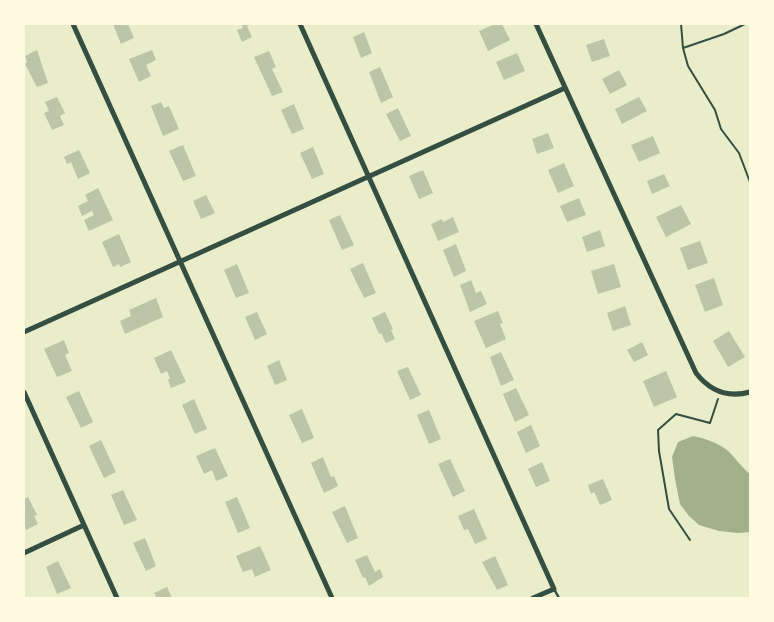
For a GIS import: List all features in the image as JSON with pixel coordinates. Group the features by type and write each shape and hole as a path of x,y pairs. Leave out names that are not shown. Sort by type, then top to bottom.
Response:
{"street":[{"path":"73,24 332,598"},
{"path":"300,24 554,589 533,598"},
{"path":"536,24 696,373 710,388 720,392 731,395 750,392"},
{"path":"24,332 565,88"},
{"path":"24,392 116,598"},
{"path":"24,553 84,526"}],"lane":[{"path":"554,589 559,598"}],"path":[{"path":"681,24 683,48 688,66 715,110 721,129 739,153 750,182"},
{"path":"683,48 724,34 746,24"},
{"path":"690,540 669,509 659,451 658,430 676,414 710,423 720,392"}],"shaded area":[{"path":"693,436 711,441 723,447 750,474 750,532 719,531 699,525 680,504 672,457 678,442"}],"building":[{"path":"113,24 128,24 134,38 121,44"},
{"path":"241,24 252,24 247,26 252,37 242,42 237,30 243,28"},
{"path":"495,24 502,24 510,40 488,51 479,31"},
{"path":"364,32 372,53 361,58 353,37"},
{"path":"604,39 610,56 592,62 586,45"},
{"path":"37,50 48,83 37,87 25,64 27,62 25,56"},
{"path":"152,50 156,60 146,65 151,76 139,82 129,59"},
{"path":"269,51 276,67 272,69 283,92 272,96 254,57"},
{"path":"517,53 525,71 504,80 496,62"},
{"path":"380,67 393,97 381,103 369,72"},
{"path":"619,70 627,85 610,94 602,79"},
{"path":"57,97 65,113 60,116 64,125 52,130 44,113 49,111 45,102"},
{"path":"639,97 647,111 622,124 615,109"},
{"path":"161,102 164,108 169,106 179,129 163,136 151,106"},
{"path":"294,104 304,129 292,134 281,110"},
{"path":"398,108 411,136 400,141 386,114"},
{"path":"548,133 554,148 537,154 532,139"},
{"path":"653,136 660,153 639,162 631,145"},
{"path":"183,145 196,176 183,181 169,151"},
{"path":"313,147 324,174 312,179 300,153"},
{"path":"79,150 90,173 78,179 71,162 67,164 64,157"},
{"path":"564,163 574,186 558,193 548,170"},
{"path":"423,170 433,193 419,199 409,176"},
{"path":"664,174 670,186 652,194 647,181"},
{"path":"98,188 113,220 89,231 84,220 94,215 92,211 82,216 78,206 88,201 85,195"},
{"path":"206,195 215,213 201,219 193,201"},
{"path":"579,198 586,215 567,222 560,206"},
{"path":"681,205 691,224 666,237 656,217"},
{"path":"340,215 354,245 342,250 329,220"},
{"path":"453,217 459,232 438,241 431,224 442,219 443,222"},
{"path":"600,230 605,246 587,252 582,237"},
{"path":"119,234 131,262 120,267 119,264 113,267 102,242"},
{"path":"700,241 708,263 688,270 680,248"},
{"path":"456,244 466,271 454,277 443,250"},
{"path":"363,263 376,293 364,298 350,269"},
{"path":"237,264 249,293 236,298 224,270"},
{"path":"614,264 621,287 598,294 591,271"},
{"path":"714,278 723,305 705,312 695,285"},
{"path":"471,280 476,293 481,291 487,304 470,312 460,285"},
{"path":"156,298 163,317 125,334 120,321 131,316 129,310"},
{"path":"625,306 631,325 613,331 607,313"},
{"path":"498,311 503,323 500,324 506,339 486,348 474,321"},
{"path":"257,312 267,334 255,340 245,317"},
{"path":"385,312 393,329 391,330 395,339 386,343 381,333 379,334 372,318"},
{"path":"729,331 745,357 728,367 713,341"},
{"path":"64,340 69,353 65,355 72,371 57,377 44,349"},
{"path":"642,342 648,355 634,362 627,350"},
{"path":"171,350 186,382 171,388 167,371 161,374 154,358"},
{"path":"501,352 514,380 501,386 490,357"},
{"path":"279,360 287,380 275,385 267,366"},
{"path":"408,367 421,395 410,400 397,371"},
{"path":"666,371 677,397 654,407 643,381"},
{"path":"516,388 529,415 515,422 503,394"},
{"path":"79,391 93,422 81,428 66,397"},
{"path":"194,399 207,429 195,434 182,405"},
{"path":"302,409 314,438 302,443 289,415"},
{"path":"429,410 441,439 429,444 417,415"},
{"path":"531,425 540,446 526,453 517,432"},
{"path":"101,440 116,472 104,478 89,446"},
{"path":"215,448 228,476 216,481 212,470 204,474 196,456"},
{"path":"323,457 331,477 334,476 338,486 324,493 311,463"},
{"path":"450,459 465,491 453,497 438,464"},
{"path":"542,462 550,481 536,487 528,469"},
{"path":"603,479 612,500 600,505 594,492 591,494 588,485"},
{"path":"123,490 137,520 124,525 111,495"},
{"path":"28,497 37,515 34,516 38,524 26,530 24,525 24,499"},
{"path":"237,497 250,528 238,533 225,502"},
{"path":"345,506 358,538 347,543 332,512"},
{"path":"474,509 487,539 475,544 468,529 464,530 458,516"},
{"path":"145,538 156,566 146,571 133,543"},
{"path":"260,546 271,570 255,577 252,569 243,572 236,556"},
{"path":"367,555 375,572 380,569 383,577 369,586 355,560"},
{"path":"495,556 508,585 497,590 482,562"},
{"path":"58,561 71,588 57,594 46,567"},
{"path":"167,587 172,598 157,598 154,593"}]}
